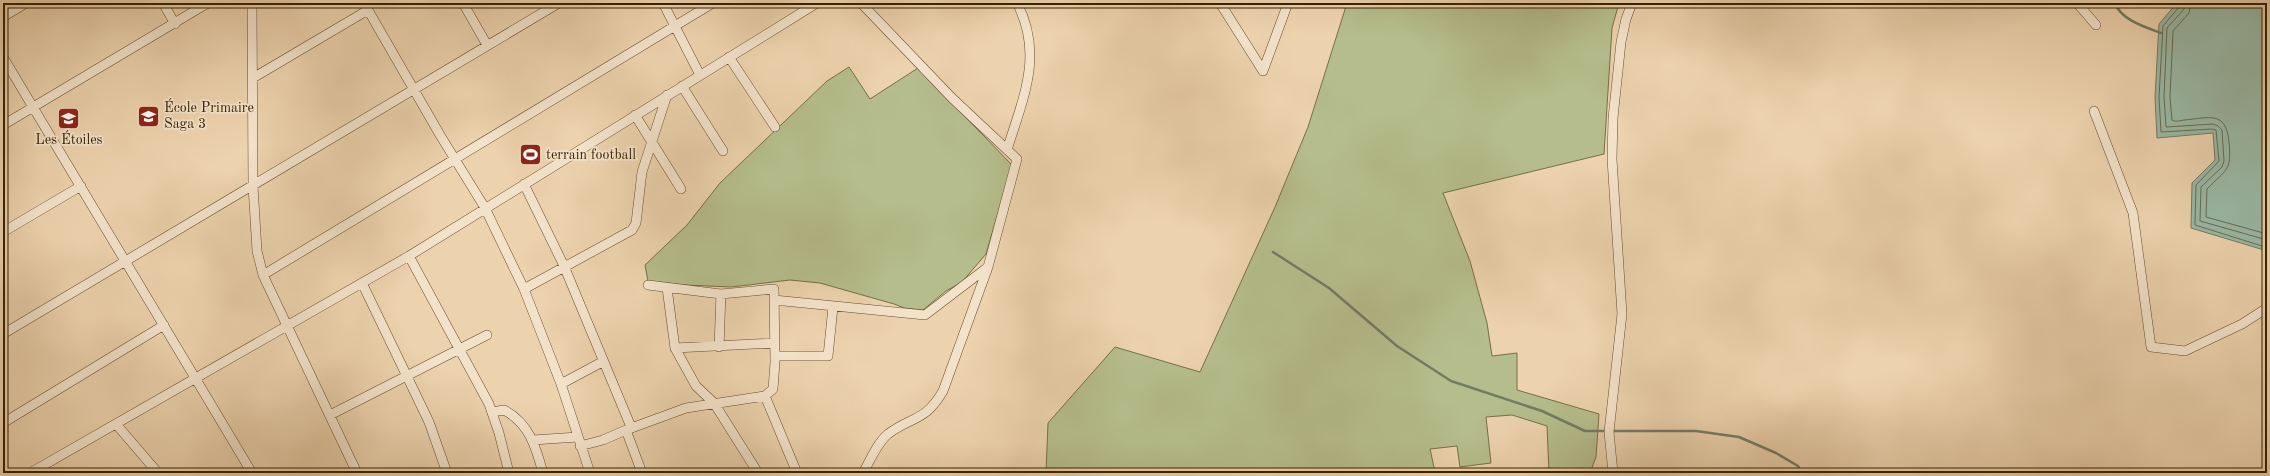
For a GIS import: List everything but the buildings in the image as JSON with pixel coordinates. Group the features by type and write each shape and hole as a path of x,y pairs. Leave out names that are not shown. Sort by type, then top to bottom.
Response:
{"street":[{"path":"3,17 26,3"},
{"path":"163,3 175,24"},
{"path":"3,125 34,108 95,69 175,24 208,3"},
{"path":"252,3 253,186 257,251 263,275 357,473"},
{"path":"463,3 487,44"},
{"path":"3,334 253,186 413,88 559,3"},
{"path":"663,3 700,76"},
{"path":"263,275 713,3"},
{"path":"30,473 409,256 817,3"},
{"path":"861,3 952,98 1017,159 988,267 943,391 936,403 924,415 888,435 863,473"},
{"path":"1007,150 1029,75 1030,41 1026,21 1016,3"},
{"path":"1220,3 1263,71 1288,3"},
{"path":"1613,473 1609,432 1622,314 1612,159 1613,118 1621,42 1626,19 1632,3"},
{"path":"2077,3 2096,25"},
{"path":"253,78 366,7 454,159 485,208 524,289 561,384 590,473"},
{"path":"3,57 252,473"},
{"path":"729,58 775,127"},
{"path":"682,86 723,151"},
{"path":"524,289 634,227 642,172 667,95"},
{"path":"2094,111 2133,213 2151,347 2185,351 2242,324 2267,308"},
{"path":"635,115 681,189"},
{"path":"524,184 564,266 628,428 642,473"},
{"path":"3,232 81,186"},
{"path":"409,256 492,412 499,433 508,473"},
{"path":"774,300 925,315 988,267"},
{"path":"362,283 429,422 447,473"},
{"path":"533,440 579,442 603,440 628,428 686,408 765,396 773,389 775,356 774,289 721,294 648,285"},
{"path":"667,288 675,348 696,386 714,403 758,473"},
{"path":"719,347 721,294"},
{"path":"775,356 828,356 833,307"},
{"path":"3,424 164,325"},
{"path":"330,415 486,335"},
{"path":"675,348 775,343"},
{"path":"561,384 602,362"},
{"path":"765,396 797,473"},
{"path":"492,412 504,410 511,414 527,429 533,440 543,473"},
{"path":"116,424 158,473"},
{"path":"3,469 5,473"}],"green space":[{"path":"1347,3 1619,3 1612,28 1604,154 1443,193 1470,261 1487,323 1492,356 1517,353 1517,390 1599,414 1596,457 1590,473 1549,473 1547,426 1512,415 1486,417 1491,463 1460,467 1457,446 1430,449 1435,472 1046,473 1048,423 1115,347 1200,372 1275,207 1308,127"},
{"path":"849,67 870,99 918,68 1012,165 986,254 962,282 946,291 923,310 904,308 820,283 790,280 731,287 686,285 648,281 645,265 687,225 720,183 827,81"}],"water":[{"path":"2177,3 2267,3 2267,249 2264,250 2191,228 2192,183 2215,160 2213,133 2157,138 2155,97 2159,24"}],"waterway":[{"path":"2115,3 2122,14 2134,22 2161,33"},
{"path":"1273,252 1329,288 1397,346 1451,381 1542,411 1585,431 1696,431 1739,437 1776,453 1798,466 1802,473"}],"place":[{"name":"École Primaire Saga 3","path":"149,116"},
{"name":"Les Étoiles","path":"69,118"},
{"name":"terrain football","path":"531,155"}]}
